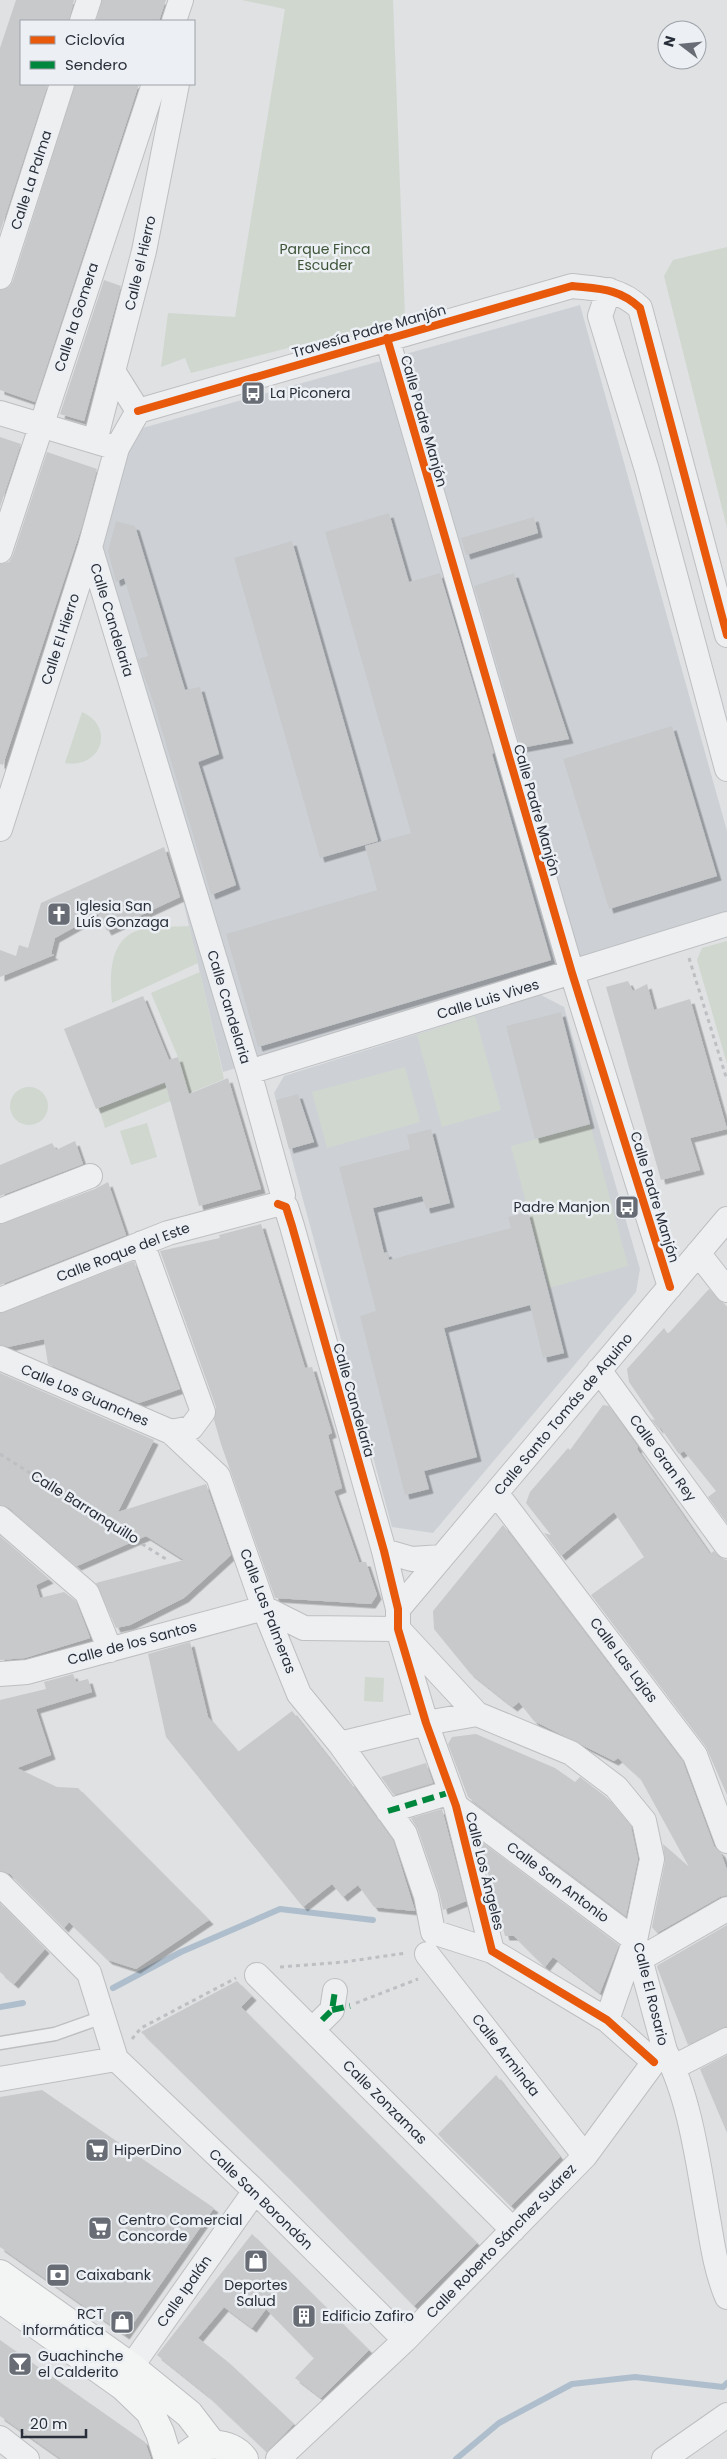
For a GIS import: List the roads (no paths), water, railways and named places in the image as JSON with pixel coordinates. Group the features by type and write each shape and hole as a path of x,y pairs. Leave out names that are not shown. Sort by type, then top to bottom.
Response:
{"main road":[{"path":"0,2274 131,2367 189,2414 212,2444"},
{"path":"0,2298 122,2386 150,2412 160,2432 168,2459"},
{"path":"184,2459 197,2448 212,2444 224,2445 241,2455 244,2459"}],"street":[{"path":"82,20 88,0"},
{"path":"174,20 181,0"},
{"path":"181,0 182,20"},
{"name":"Calle La Palma","path":"0,276 62,85"},
{"name":"Calle la Gomera","path":"0,551 154,85"},
{"name":"Calle el Hierro","path":"106,445 113,371 144,252 177,85"},
{"path":"134,144 144,144 155,149 162,162"},
{"name":"Travesía Padre Manjón","path":"138,411 572,286 609,290 628,297 640,308 727,635"},
{"path":"609,290 600,316 646,470 727,769"},
{"name":"Calle Padre Manjón","path":"387,338 572,973 670,1287"},
{"path":"0,413 106,445 138,411 113,371"},
{"name":"Calle El Hierro","path":"0,829 90,547 106,445"},
{"name":"Calle Candelaria","path":"90,547 249,1072 284,1196 278,1204 286,1207 292,1226 384,1552 398,1619"},
{"name":"Calle Luis Vives","path":"249,1072 727,924"},
{"path":"0,1211 90,1176"},
{"name":"Calle Roque del Este","path":"0,1300 189,1226 278,1204"},
{"name":"Calle Santo Tomás de Aquino","path":"398,1619 442,1557 727,1219"},
{"path":"142,1243 202,1412 191,1428 171,1432"},
{"path":"698,1253 727,1290"},
{"name":"Calle Los Guanches","path":"0,1358 171,1432"},
{"name":"Calle Gran Rey","path":"599,1370 727,1546"},
{"name":"Calle Las Palmeras","path":"171,1432 218,1476 264,1608 299,1694 340,1744 405,1834 426,1896 433,1932 492,1951"},
{"name":"Calle Las Lajas","path":"496,1493 695,1755 727,1841"},
{"path":"0,1518 87,1593 110,1650"},
{"path":"384,1552 412,1559 442,1557"},
{"path":"264,1608 304,1628 398,1619"},
{"name":"Calle de los Santos","path":"0,1674 27,1672 264,1608"},
{"name":"Calle El Rosario","path":"398,1619 477,1714 571,1753 616,1787 644,1821 652,1859 637,1950 665,2060 695,2146 718,2276 727,2297"},
{"name":"Calle Los Ángeles","path":"398,1619 426,1723 453,1799 492,1951 607,2020 665,2060"},
{"path":"340,1744 426,1723 477,1714"},
{"path":"388,1811 453,1799"},
{"name":"Calle San Antonio","path":"453,1799 637,1950"},
{"path":"0,1884 89,1973 116,2059 0,2079"},
{"path":"607,2020 637,1950 727,1909"},
{"name":"Calle Arminda","path":"433,1961 585,2156"},
{"name":"Calle Zonzamas","path":"257,1975 513,2230"},
{"path":"665,2060 727,2040"},
{"name":"Calle San Borondón","path":"116,2059 255,2191 405,2340"},
{"name":"Calle Roberto Sánchez Suárez","path":"278,2459 405,2340 585,2156 665,2060"},
{"name":"Calle Ipalán","path":"131,2367 255,2191"},
{"path":"664,2459 727,2415"},
{"path":"0,2438 27,2459"}],"lane":[{"path":"0,2043 55,2034 103,2017"}],"waterway":[{"path":"113,1988 181,1952 280,1909 373,1920"},
{"path":"0,2007 23,2003"},
{"path":"456,2459 499,2423 572,2384 635,2377 723,2387 727,2383"}],"place":[{"name":"La Piconera","path":"253,393"},
{"name":"Iglesia San Luís Gonzaga","path":"59,914"},
{"name":"Padre Manjon","path":"627,1207"},
{"name":"HiperDino","path":"97,2150"},
{"name":"Centro Comercial Concorde","path":"100,2228"},
{"name":"Deportes Salud","path":"256,2261"},
{"name":"Caixabank","path":"58,2275"},
{"name":"Edificio Zafiro","path":"304,2316"},
{"name":"RCT Informática","path":"122,2322"},
{"name":"Guachinche el Calderito","path":"20,2364"}],"park label":[{"name":"Parque Finca Escuder","path":"325,258"}]}
